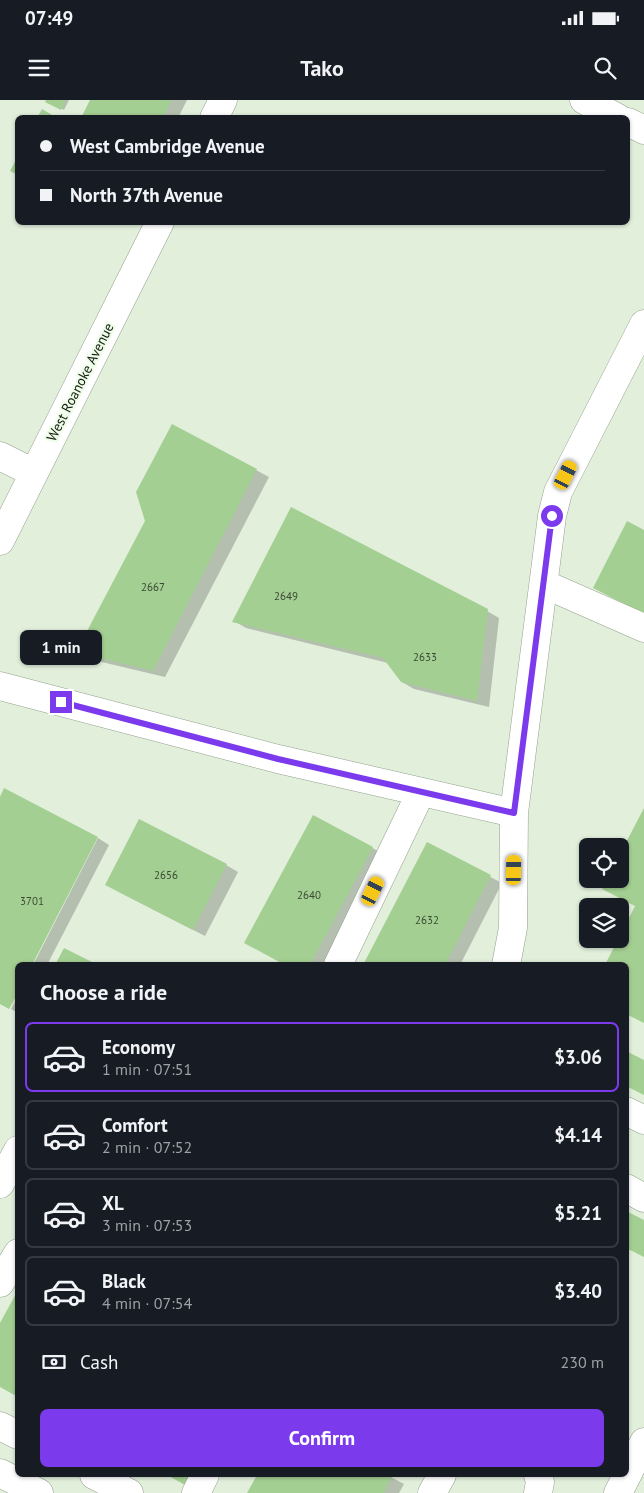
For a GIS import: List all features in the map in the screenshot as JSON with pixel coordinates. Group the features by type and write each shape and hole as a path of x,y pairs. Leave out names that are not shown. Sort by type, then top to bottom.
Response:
{"street":[{"path":"216,115 223,100"},
{"path":"584,100 612,115"},
{"path":"630,123 644,130"},
{"name":"West Roanoke Avenue","path":"0,541 158,225"},
{"path":"507,962 513,928 514,813 552,516 558,492 644,324"},
{"path":"0,456 34,474"},
{"path":"544,584 644,628"},
{"path":"0,686 278,759 514,813"},
{"path":"339,962 421,792"},
{"path":"629,1112 644,1120"},
{"path":"0,1141 15,1148"},
{"path":"0,1184 15,1156"},
{"path":"629,1190 644,1198"},
{"path":"0,1283 15,1258"},
{"path":"0,1426 15,1434"},
{"path":"629,1471 644,1442"},
{"path":"0,1473 39,1493"},
{"path":"98,1477 129,1493"},
{"path":"196,1493 204,1477"},
{"path":"432,1493 441,1477"},
{"path":"538,1493 540,1482 539,1477"},
{"path":"618,1493 626,1477"}],"building":[{"path":"46,100 66,100 61,110 45,102"},
{"path":"90,100 171,100 164,115 82,115"},
{"path":"42,109 52,115 39,115"},
{"path":"15,162 15,174 10,171"},
{"path":"172,424 257,469 153,671 76,652 145,521 136,492"},
{"path":"291,507 488,609 477,701 401,682 383,658 232,622"},
{"path":"627,521 644,530 644,614 593,588"},
{"path":"4,788 98,837 34,962 15,962 15,998 9,1009 0,1004 0,797"},
{"path":"644,808 644,1023 629,1016 629,962 606,962 614,948 629,948 629,918 635,906 629,903 629,898 619,898 602,889 629,888 628,838"},
{"path":"313,815 373,847 312,962 279,962 244,943"},
{"path":"139,819 227,864 193,930 105,885"},
{"path":"427,842 491,875 447,962 365,962"},
{"path":"64,948 92,962 57,962"},
{"path":"629,1052 644,1060 644,1095 629,1088"},
{"path":"629,1212 644,1220 644,1257 629,1250"},
{"path":"15,1296 15,1395 0,1387 0,1323"},
{"path":"171,1477 189,1477 185,1485"},
{"path":"256,1477 392,1477 384,1493 247,1493"}],"route":[{"path":"61,702 278,759 514,813 552,516"}]}
